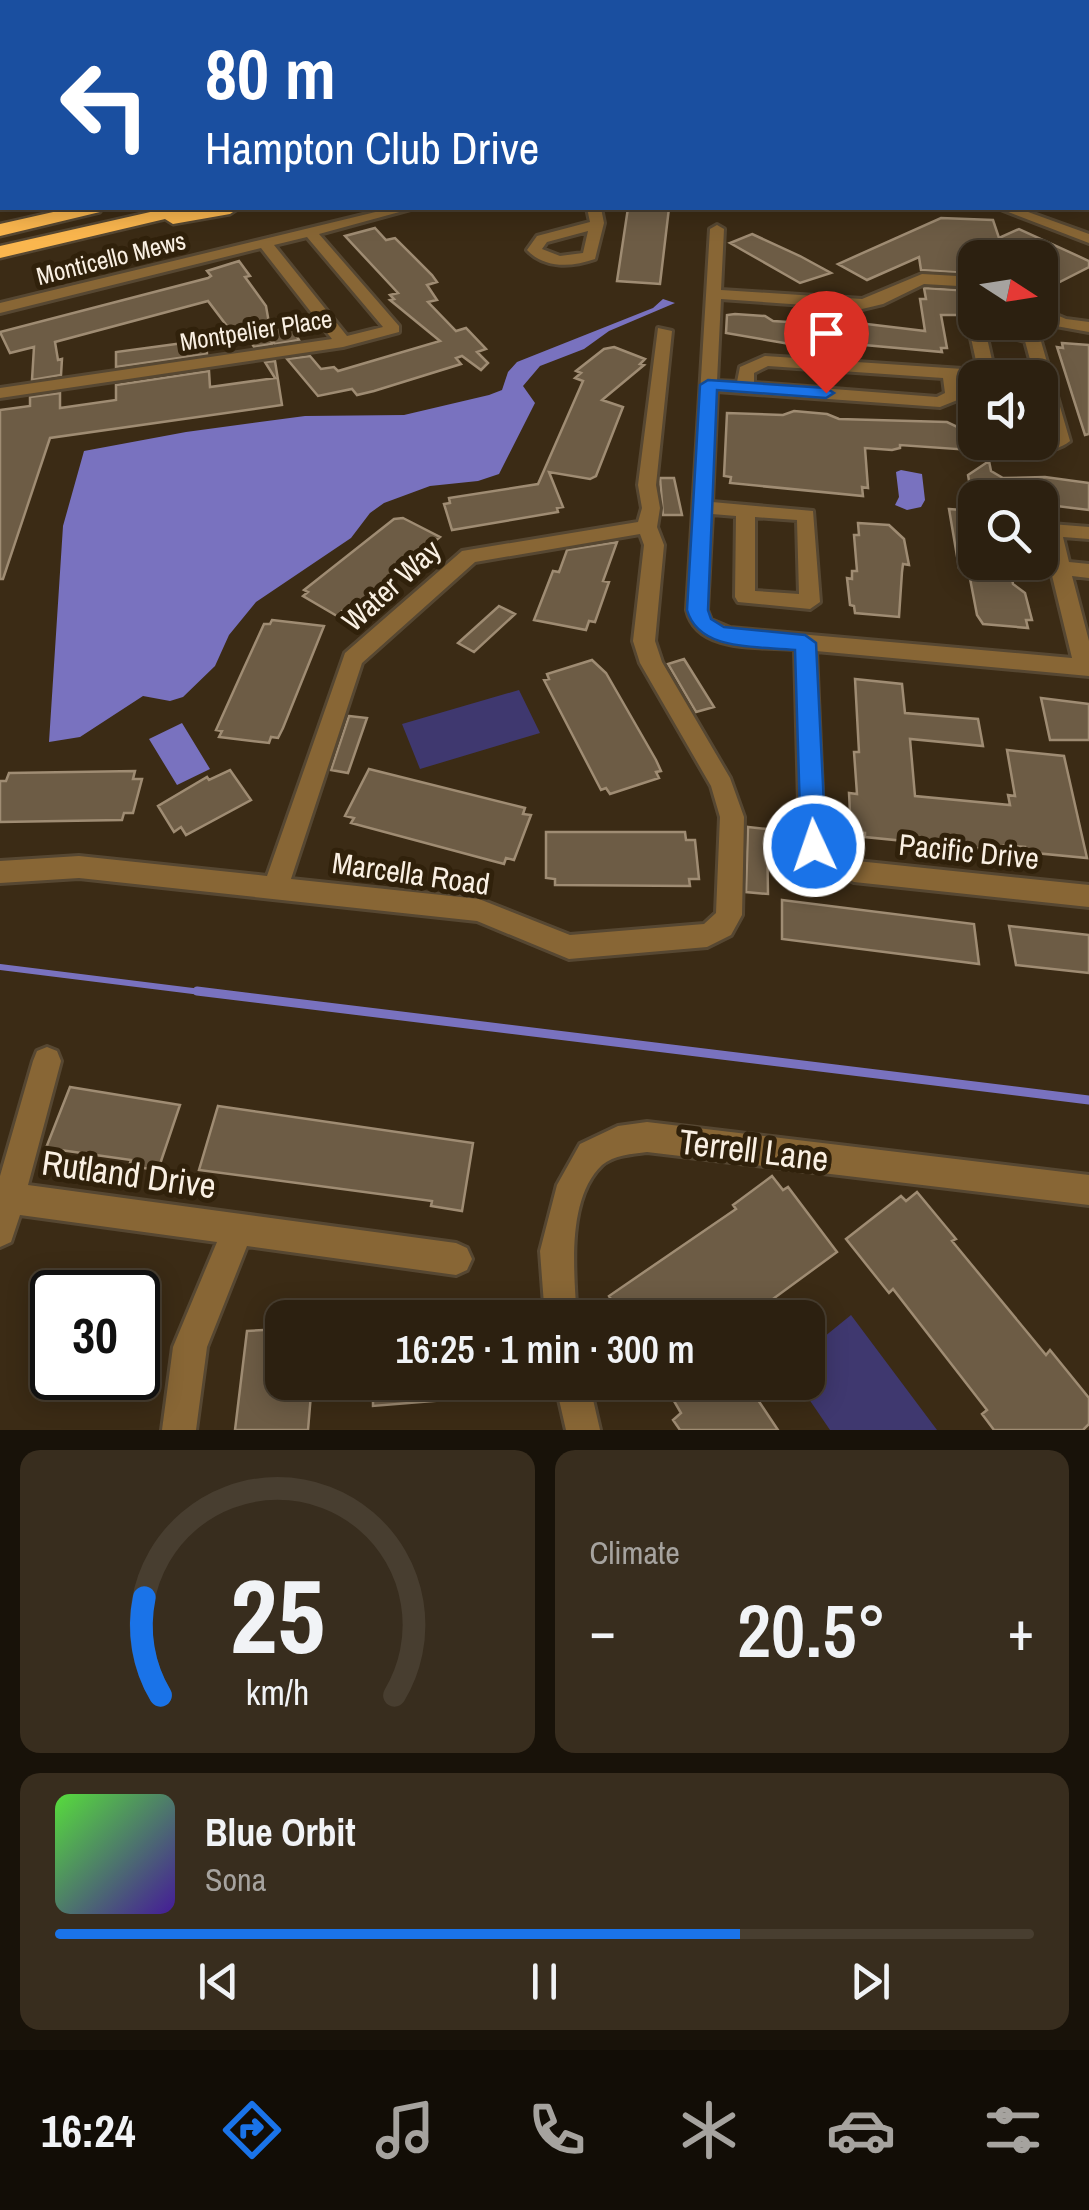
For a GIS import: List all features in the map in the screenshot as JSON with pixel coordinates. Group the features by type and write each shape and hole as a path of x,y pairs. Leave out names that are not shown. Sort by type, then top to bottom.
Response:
{"highway":[{"path":"0,230 85,210"},
{"path":"0,252 181,210"},
{"path":"52,240 219,210"}],"street":[{"name":"Monticello Mews","path":"0,308 399,210"},
{"path":"594,210 596,225"},
{"path":"1011,210 1089,239"},
{"path":"716,229 697,610 701,623 712,632 1087,668 1051,530 1089,533"},
{"name":"Montpelier Place","path":"0,393 343,342 393,330 310,232"},
{"path":"265,244 343,342"},
{"path":"713,294 867,303 918,280 958,281"},
{"path":"1058,323 1089,327"},
{"name":"Marcella Road","path":"0,872 80,867 478,910 569,947 707,936 722,927 729,915 732,817 722,785 646,651 654,544 647,527 651,508 648,463 664,331"},
{"path":"745,388 746,370 760,361 958,375"},
{"path":"708,385 945,401 954,395 951,374"},
{"path":"702,506 806,515 810,602 745,597 746,510"},
{"name":"Water Way","path":"276,886 353,659 469,556 647,527"},
{"path":"1062,568 1089,571"},
{"name":"Pacific Drive","path":"805,643 812,841 822,856 854,871 1089,896"},
{"name":"Rutland Drive","path":"0,1231 46,1061"},
{"name":"Terrell Lane","path":"560,1300 556,1251 568,1196 591,1155 618,1142 647,1137 1089,1190"},
{"name":"Rutland Drive","path":"9,1198 456,1259"},
{"name":"Rutland Drive","path":"179,1430 190,1347 238,1229"},
{"path":"576,1400 583,1430"}],"shaded area":[{"path":"663,299 675,303 609,331 584,349 540,366 523,386 535,403 499,474 478,481 430,486 384,503 370,513 351,538 256,602 229,635 215,666 183,697 170,701 143,696 80,737 49,742 63,526 84,451 305,416 404,415 489,395 502,390 508,372 517,362 653,308"},
{"path":"896,472 922,474 925,500 921,507 907,510 895,505 899,497"},
{"path":"519,690 540,733 420,769 402,724"},
{"path":"182,723 210,769 177,785 149,739"},
{"path":"851,1315 937,1430 830,1430 810,1400 825,1400 825,1336"}],"building":[{"path":"628,210 669,210 660,284 617,281"},
{"path":"941,218 993,220 999,238 1019,229 1043,240 958,240 958,272 921,270 919,257 867,280 838,264"},
{"path":"375,228 386,240 395,238 432,275 437,282 427,285 437,300 428,302 456,331 466,328 486,349 477,352 488,363 481,370 462,356 456,358 461,364 374,391 357,395 352,389 318,396 287,359 310,356 321,369 334,367 338,371 440,341 390,300 394,299 390,295 398,293 345,236"},
{"path":"752,234 831,273 800,283 730,243"},
{"path":"1058,247 1089,261 1089,267 1058,283"},
{"path":"239,261 250,276 245,277 266,306 270,329 289,323 299,340 275,344 271,339 272,344 254,347 247,335 236,338 208,301 55,342 58,360 62,359 61,375 32,380 34,347 10,353 0,332 208,278 211,276 207,271"},
{"path":"924,288 958,290 958,315 941,315 947,348 941,348 942,352 831,342 822,346 790,344 726,333 727,315 735,314 765,316 773,321 834,325 842,321 925,331 920,299 926,299"},
{"path":"206,340 207,354 116,367 116,352"},
{"path":"1062,343 1089,345 1089,434 1085,435 1057,347 1063,348"},
{"path":"614,347 645,359 640,364 644,365 602,400 623,407 596,476 590,479 549,472 563,507 557,508 558,512 452,530 444,504 450,503 449,498 538,484 583,381 575,378 581,373 576,371 604,349"},
{"path":"275,361 282,405 50,438 0,579 0,410 30,406 30,397 60,393 60,408 116,400 116,385 209,371 210,387 275,378 265,362"},
{"path":"794,411 839,419 947,422 958,427 958,449 900,445 892,450 865,448 868,488 862,487 863,496 730,483 731,477 724,476 727,413 783,415"},
{"path":"989,461 991,471 1003,478 1045,477 1089,483 1089,510 1058,506 1058,480 969,480 968,475"},
{"path":"660,478 674,478 682,515 663,515"},
{"path":"949,509 958,510 958,562"},
{"path":"403,518 440,537 347,614 342,611 337,616 303,596 308,592 304,590 394,519"},
{"path":"858,523 889,525 904,539 909,565 903,564 899,617 855,613 850,605 847,578 852,579 852,571 857,571 854,535 859,535"},
{"path":"617,542 603,581 609,582 595,622 589,621 586,630 534,620 553,571 559,572 567,550"},
{"path":"970,580 1012,580 1025,593 1032,620 1026,620 1028,628 983,624 977,615"},
{"path":"499,606 515,614 474,652 458,643"},
{"path":"272,620 324,626 283,728 278,738 271,737 269,743 219,737 222,731 216,730 243,670 264,624"},
{"path":"684,659 714,707 696,712 668,664"},
{"path":"592,660 606,673 656,760 661,771 656,772 659,778 610,794 606,788 601,790 544,680 549,679 547,674"},
{"path":"855,679 902,684 905,713 978,719 983,746 910,739 915,796 1010,805 1008,795 1015,796 1007,750 1064,756 1087,858 1025,852 1025,847 984,844 985,849 865,837 865,833 851,832 849,793 857,794 854,752 859,752"},
{"path":"1041,698 1089,704 1089,740 1050,740"},
{"path":"349,716 367,718 348,773 331,770"},
{"path":"369,769 525,808 523,814 531,815 514,860 506,858 504,864 351,823 354,818 345,816"},
{"path":"230,770 251,800 186,835 181,827 174,832 158,806 207,777 209,780"},
{"path":"135,771 133,779 142,779 133,813 124,813 122,820 0,822 0,781 6,781 9,773"},
{"path":"748,827 767,829 768,894 746,892"},
{"path":"546,832 685,832 686,840 695,840 699,879 689,879 690,886 555,885 555,879 546,878"},
{"path":"782,900 974,924 979,964 782,939"},
{"path":"1009,926 1089,935 1089,973 1016,965"},
{"path":"70,1087 180,1105 158,1170 129,1166 131,1160 46,1148"},
{"path":"218,1106 473,1143 462,1211 431,1206 432,1201 199,1170"},
{"path":"772,1176 783,1190 788,1187 837,1252 772,1300 611,1300 609,1296 736,1209 733,1205"},
{"path":"917,1192 1046,1355 1050,1350 1089,1398 1089,1424 1083,1430 994,1430 982,1414 987,1410 893,1289 889,1293 846,1239 901,1196 906,1201"},
{"path":"265,1330 265,1400 310,1400 308,1430 235,1430 247,1331"},
{"path":"373,1400 446,1400 373,1406"},
{"path":"673,1400 758,1400 778,1430 680,1430 673,1420 681,1413"}],"waterway":[{"path":"0,967 217,994"},
{"path":"197,991 1089,1100"}],"route":[{"path":"814,846 805,643 712,632 701,623 697,610 708,385 826,393"}]}
